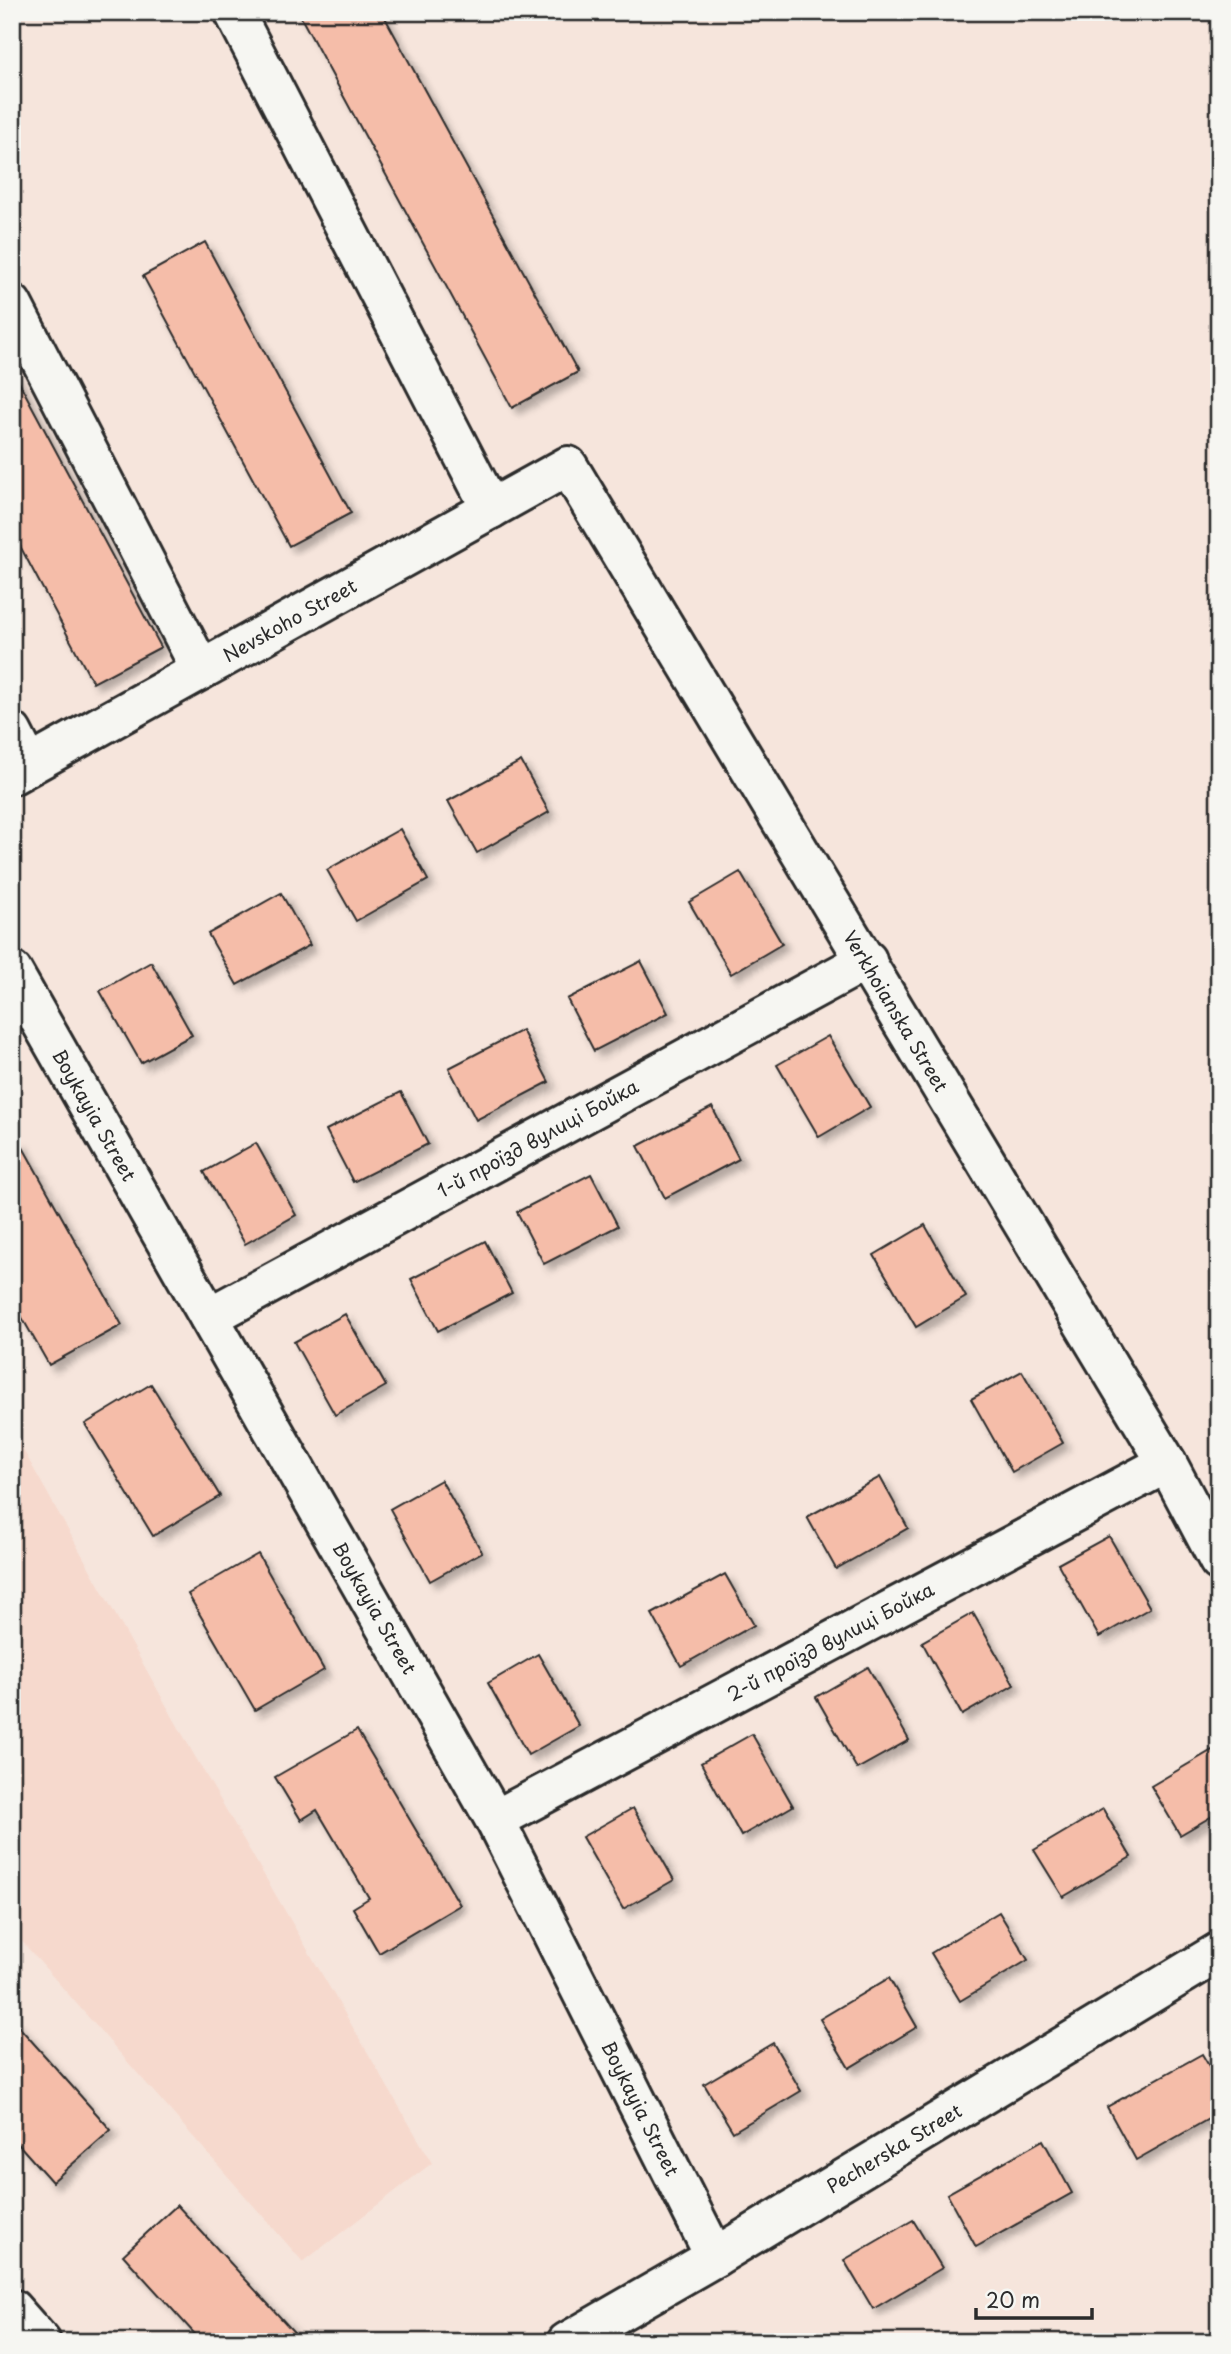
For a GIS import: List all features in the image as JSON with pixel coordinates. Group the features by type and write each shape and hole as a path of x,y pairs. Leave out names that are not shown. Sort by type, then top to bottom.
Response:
{"street":[{"path":"234,12 491,509"},
{"path":"12,304 201,670"},
{"name":"Nevskoho Street","path":"18,757 201,670 568,466"},
{"name":"Verkhoianska Street","path":"568,466 1167,1463 1219,1561"},
{"name":"1-й проїзд вулиці Бойка","path":"209,1317 867,960"},
{"name":"Boykayia Street","path":"12,971 495,1820 715,2257"},
{"name":"2-й проїзд вулиці Бойка","path":"495,1820 1167,1463"},
{"name":"Pecherska Street","path":"567,2342 715,2257 1219,1952"},
{"path":"12,2309 41,2342"}],"shaded area":[{"path":"12,1430 193,1753 432,2163 303,2262 12,1930"}],"building":[{"path":"298,12 382,12 578,372 512,408"},
{"path":"205,242 351,513 289,546 143,276"},
{"path":"12,369 161,647 93,683 12,531"},
{"path":"521,761 549,812 477,853 448,801"},
{"path":"400,829 428,880 356,921 327,870"},
{"path":"740,872 782,944 731,974 689,902"},
{"path":"281,893 310,945 237,985 208,934"},
{"path":"641,961 668,1013 594,1051 567,999"},
{"path":"151,962 192,1035 141,1063 100,991"},
{"path":"522,1030 549,1082 476,1120 449,1068"},
{"path":"828,1036 870,1107 819,1137 777,1065"},
{"path":"401,1092 428,1144 353,1182 326,1130"},
{"path":"712,1107 739,1159 665,1198 638,1146"},
{"path":"20,1142 122,1325 49,1365 12,1300 12,1147"},
{"path":"256,1143 296,1215 245,1244 204,1172"},
{"path":"591,1174 618,1226 544,1264 517,1212"},
{"path":"925,1225 966,1297 916,1327 874,1255"},
{"path":"485,1241 512,1293 438,1331 411,1279"},
{"path":"345,1314 386,1386 335,1415 294,1342"},
{"path":"1022,1371 1063,1443 1012,1472 971,1399"},
{"path":"151,1384 220,1496 153,1536 85,1424"},
{"path":"880,1477 908,1528 836,1569 807,1517"},
{"path":"441,1480 482,1552 430,1581 390,1509"},
{"path":"1109,1536 1150,1608 1099,1637 1058,1564"},
{"path":"258,1554 324,1670 255,1710 188,1594"},
{"path":"725,1574 754,1625 681,1666 652,1614"},
{"path":"973,1613 1014,1685 962,1715 922,1642"},
{"path":"538,1654 579,1726 528,1755 488,1683"},
{"path":"868,1667 909,1740 857,1769 816,1697"},
{"path":"357,1730 460,1905 379,1953 353,1908 369,1898 317,1810 301,1820 275,1777"},
{"path":"752,1734 793,1806 741,1836 701,1763"},
{"path":"1219,1746 1219,1812 1180,1835 1151,1786"},
{"path":"633,1808 674,1880 623,1909 582,1837"},
{"path":"1103,1809 1131,1857 1063,1897 1034,1850"},
{"path":"999,1912 1028,1960 960,2001 931,1953"},
{"path":"889,1978 917,2027 849,2068 820,2019"},
{"path":"12,2019 111,2130 52,2182 12,2137"},
{"path":"773,2043 801,2091 733,2132 704,2084"},
{"path":"1202,2054 1219,2083 1219,2113 1136,2160 1107,2107"},
{"path":"1043,2140 1072,2193 976,2247 947,2194"},
{"path":"177,2205 303,2342 202,2342 123,2255"},
{"path":"913,2220 942,2268 873,2309 844,2260"}]}
